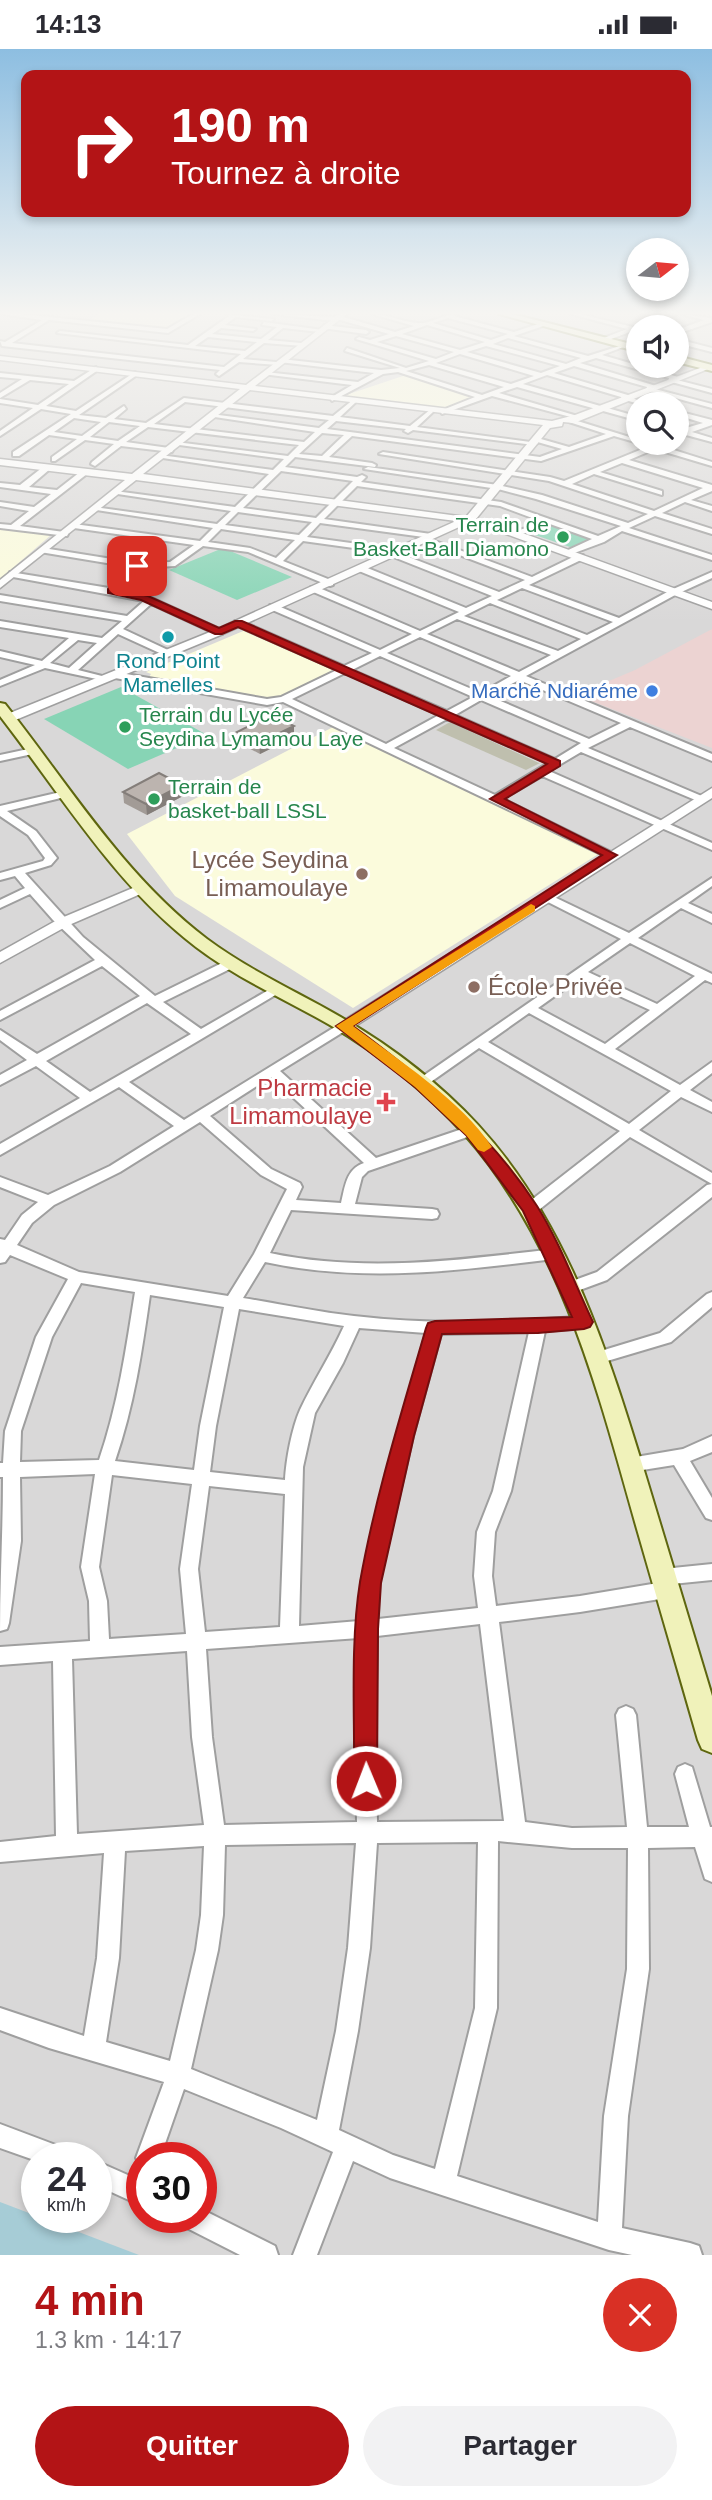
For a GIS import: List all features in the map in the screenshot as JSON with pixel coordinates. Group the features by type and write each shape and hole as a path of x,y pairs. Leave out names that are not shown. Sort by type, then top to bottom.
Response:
{"main road":[{"path":"4,712 140,889 183,928 232,963 276,991 344,1026 420,1083 471,1131 530,1209 554,1254 597,1358 712,1740"}],"street":[{"path":"1,433 25,417"},
{"path":"16,454 71,417"},
{"path":"88,417 305,444"},
{"path":"55,459 112,417"},
{"path":"94,464 157,417"},
{"path":"0,585 210,417"},
{"path":"218,417 546,459 614,434"},
{"path":"326,417 412,427 542,434"},
{"path":"279,560 383,454 427,417"},
{"path":"497,417 570,420"},
{"path":"561,417 626,438"},
{"path":"4,712 109,677 219,632 467,520 487,501 542,434 578,417"},
{"path":"692,417 711,422"},
{"path":"43,551 137,566 172,564 220,527 335,418"},
{"path":"528,420 542,434 571,450"},
{"path":"689,430 711,422"},
{"path":"47,433 120,443 323,459 498,487 538,497 712,558"},
{"path":"323,459 350,434"},
{"path":"689,434 712,440"},
{"path":"0,452 108,466 137,475"},
{"path":"383,454 511,471 565,484 712,532"},
{"path":"556,488 634,455"},
{"path":"681,455 712,464"},
{"path":"160,457 487,501 514,508 601,540"},
{"path":"622,460 711,488"},
{"path":"0,462 83,474 137,475 467,520 517,534 712,606"},
{"path":"97,475 108,466"},
{"path":"22,488 46,469"},
{"path":"594,472 659,493"},
{"path":"12,528 83,474"},
{"path":"0,485 59,493"},
{"path":"0,654 70,672 267,702 284,699 521,585 601,540 711,488"},
{"path":"514,508 547,492"},
{"path":"115,493 427,538 531,579"},
{"path":"685,500 712,509"},
{"path":"0,504 37,510"},
{"path":"94,509 302,537 397,553 498,595"},
{"path":"517,534 551,521"},
{"path":"0,526 64,534"},
{"path":"74,526 250,550 330,583"},
{"path":"111,591 137,566"},
{"path":"362,569 559,655"},
{"path":"13,574 150,600 219,632"},
{"path":"386,748 674,592 712,575"},
{"path":"521,585 622,622"},
{"path":"314,589 712,758"},
{"path":"0,598 129,619"},
{"path":"70,672 150,600"},
{"path":"489,600 589,639"},
{"path":"273,607 483,697 585,745 706,795"},
{"path":"238,623 555,763"},
{"path":"0,624 104,641"},
{"path":"117,630 167,653"},
{"path":"0,683 43,666 77,636"},
{"path":"284,699 611,855"},
{"path":"496,799 585,745 627,724"},
{"path":"0,758 33,751"},
{"path":"542,772 712,847"},
{"path":"0,810 65,794"},
{"path":"584,1322 538,1326 435,1328 354,1322 77,1277 3,1249 27,1219 49,1201 115,1169 548,898 706,795"},
{"path":"0,810 32,833 51,859 47,863 0,877"},
{"path":"18,872 31,889 103,960 150,1000 198,1033"},
{"path":"420,1083 712,881"},
{"path":"0,905 31,889"},
{"path":"0,958 64,922 140,889"},
{"path":"548,898 708,977 607,1049"},
{"path":"680,903 712,919"},
{"path":"0,1016 103,960"},
{"path":"0,1080 150,1000 232,963"},
{"path":"580,973 659,1010"},
{"path":"0,1150 198,1033 276,991"},
{"path":"529,1008 712,1108"},
{"path":"0,1034 89,1098"},
{"path":"479,1043 712,1179"},
{"path":"530,1209 712,1066"},
{"path":"272,1071 374,1164"},
{"path":"119,1081 183,1126"},
{"path":"154,2142 178,2075 207,1950 215,1835 202,1737 189,1569 200,1477 233,1301 261,1256 294,1185 266,1172 201,1115"},
{"path":"347,1208 355,1175 374,1164 471,1131"},
{"path":"0,1182 49,1201"},
{"path":"569,1288 601,1276 712,1189"},
{"path":"286,1205 432,1214"},
{"path":"261,1256 279,1261 359,1268 489,1262 554,1254"},
{"path":"0,1623 12,1541 6,1470 13,1431 41,1348 77,1277"},
{"path":"100,1650 98,1601 90,1567 104,1467 120,1423 143,1289"},
{"path":"597,1358 664,1338 712,1298"},
{"path":"289,1634 295,1489 292,1478 307,1412 335,1363 354,1322"},
{"path":"514,1831 514,1803 482,1576 483,1546 502,1491 538,1326"},
{"path":"305,2255 336,2140 359,1948 367,1834 367,1629 373,1566 435,1328"},
{"path":"630,1465 678,1457 704,1450 712,1444"},
{"path":"678,1457 711,1509"},
{"path":"6,1470 104,1467 295,1489"},
{"path":"0,1656 367,1629 488,1616 712,1572"},
{"path":"62,1653 67,1845"},
{"path":"609,2238 617,2104 638,1969 638,1838 626,1715"},
{"path":"685,1774 708,1837 712,1872"},
{"path":"0,1852 215,1835 514,1831 572,1838 708,1837"},
{"path":"444,2182 486,2008 488,1833"},
{"path":"93,2050 108,1958 115,1842"},
{"path":"0,2019 178,2075 336,2140 390,2166 609,2238 690,2255"},
{"path":"0,2136 21,2144"},
{"path":"217,2230 266,2255"}],"shaded area":[{"path":"0,417 626,417 626,455 689,455 689,417 712,417 712,2255 0,2255"},
{"path":"0,529 51,535 0,579"},
{"path":"248,629 338,669 276,699 149,677 151,674 146,672"},
{"name":"Marché Ndiaréme","path":"712,629 712,748 581,697 602,684 635,670"},
{"path":"450,722 540,763 526,770 436,730"},
{"name":"Lycée Seydina Limamoulaye","path":"335,726 600,853 353,1008 175,896 127,834"}],"green space":[{"name":"Terrain de Basket-Ball Diamono","path":"552,525 593,539 573,548 532,534"},
{"path":"223,548 292,577 237,600 169,570"},
{"name":"Terrain du Lycée Seydina Lymamou Laye","path":"121,687 207,735 128,769 44,719"}],"water":[{"path":"0,2202 21,2210 21,2233 81,2233 139,2255 0,2255"}],"building":[{"path":"271,715 294,726 259,743 237,732"},
{"path":"159,773 182,785 146,804 123,792"}],"slow traffic":[{"path":"484,1147 471,1131 420,1083 344,1026 531,908"}],"place":[{"name":"Terrain de Basket-Ball Diamono","path":"563,537"},
{"name":"Rond Point Mamelles","path":"168,637"},
{"name":"Marché Ndiaréme","path":"652,691"},
{"name":"Terrain du Lycée Seydina Lymamou Laye","path":"125,727"},
{"name":"Terrain de basket-ball LSSL","path":"154,799"},
{"name":"Lycée Seydina Limamoulaye","path":"362,874"},
{"name":"École Privée","path":"474,987"},
{"name":"Pharmacie Limamoulaye","path":"386,1102"}],"route":[{"path":"137,566 111,591 144,598 219,632 238,623 555,763 496,799 611,855 548,898 344,1026 420,1083 471,1131 530,1209 554,1254 584,1322 538,1326 435,1328 405,1436 370,1583 366,1781"}]}
